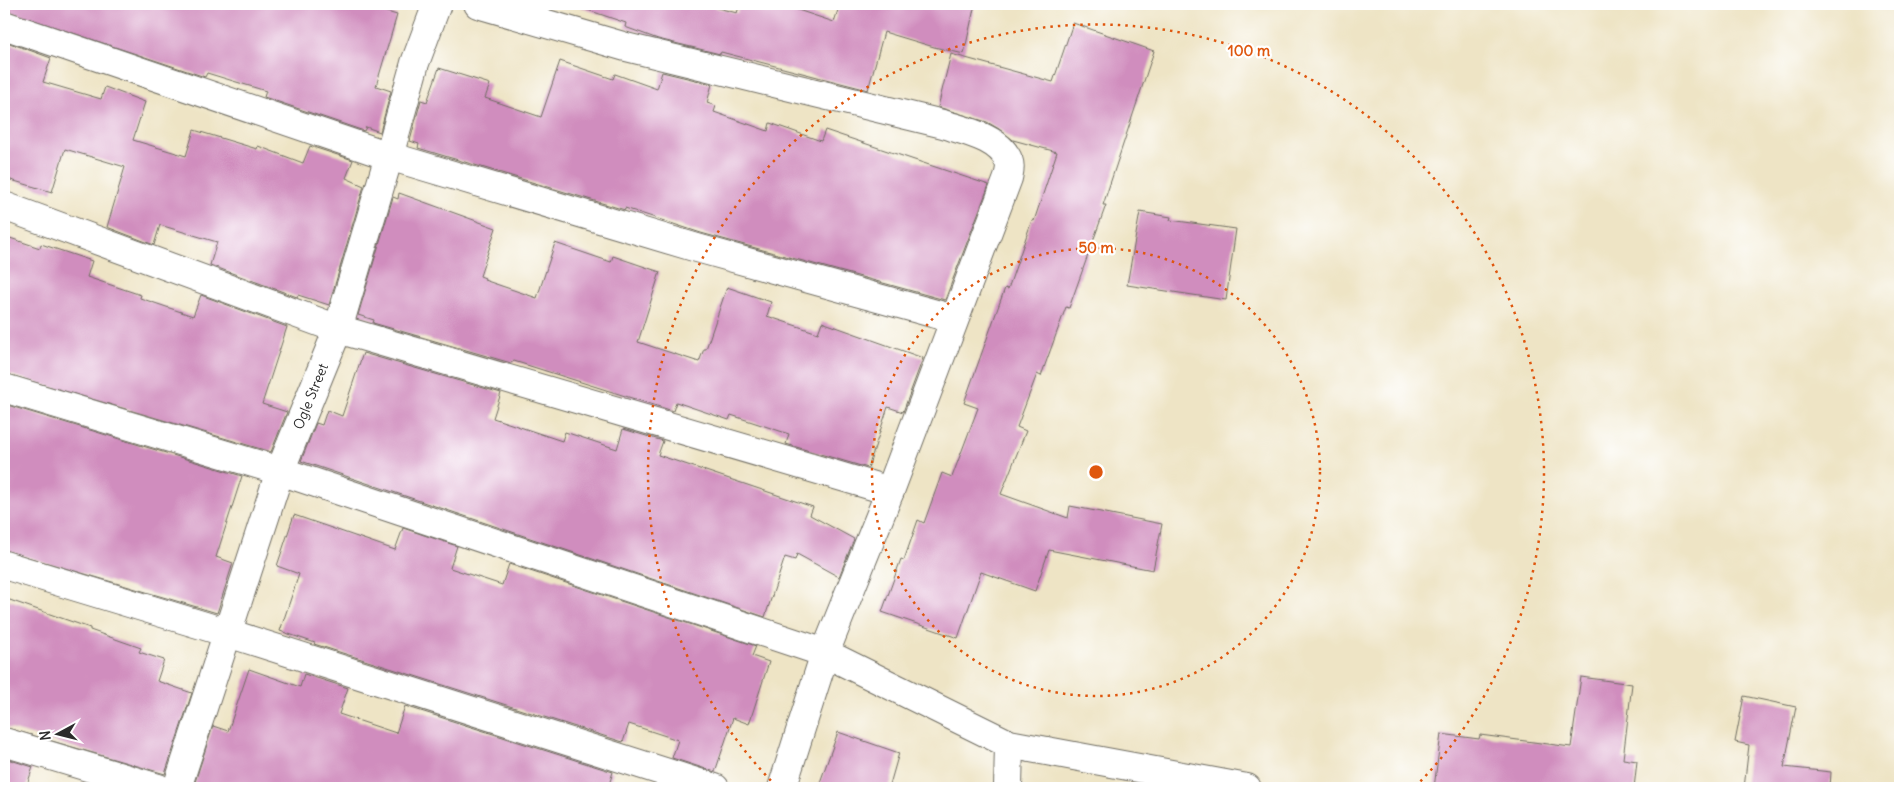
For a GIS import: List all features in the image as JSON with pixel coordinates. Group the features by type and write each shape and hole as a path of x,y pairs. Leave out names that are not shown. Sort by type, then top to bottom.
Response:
{"street":[{"name":"Ogle Street","path":"177,788 280,471 338,329 390,156 415,63 437,4"},
{"path":"478,4 626,47 943,124 975,134 992,143 1002,152 1010,164 1008,178 890,491 825,653 782,788"},
{"path":"4,25 390,156 697,248 954,319"},
{"path":"4,206 338,329 890,491"},
{"path":"4,388 280,471 825,653 1010,744 1239,787"},
{"path":"4,565 228,633 715,788"},
{"path":"4,742 158,788"},
{"path":"1008,788 1010,744"}],"building":[{"path":"4,4 360,4 397,15 376,86 391,91 380,132 366,127 364,131 264,97 266,91 207,73 205,77 4,10"},
{"path":"583,4 702,4 737,13 740,4 780,4 834,22 840,4 975,4 964,54 884,32 868,90 721,52 720,54 658,39 625,27 626,23 582,8"},
{"path":"1073,23 1154,51 1103,205 1106,205 1069,308 1066,307 1041,376 1037,374 1017,427 1026,431 1001,494 1068,518 1070,506 1162,524 1153,570 1049,550 1035,591 981,572 958,638 882,612 901,559 904,560 918,520 924,523 942,473 952,477 978,408 964,403 1005,288 1008,289 1032,220 1034,221 1057,152 1013,140 987,122 938,107 951,54 1053,82"},
{"path":"4,41 51,58 43,82 101,99 105,87 145,102 133,140 186,156 194,130 257,149 258,146 303,163 310,146 353,160 346,178 364,186 329,305 298,295 297,297 210,265 217,242 160,225 154,245 107,227 125,167 65,149 52,192 4,178"},
{"path":"560,61 613,79 615,74 657,89 662,72 712,84 707,103 716,106 714,112 768,131 770,123 821,141 825,130 989,185 945,300 701,233 625,208 625,210 418,148 419,144 410,141 421,100 427,102 439,68 490,84 485,98 541,117"},
{"path":"399,193 496,228 480,276 485,278 484,280 537,298 555,243 611,262 613,256 660,272 638,342 699,362 704,349 706,349 727,287 771,302 767,316 818,333 822,322 923,358 903,412 888,407 868,468 786,444 789,434 731,415 729,420 676,402 673,411 514,361 511,363 373,323 374,320 358,315 393,197 398,199"},
{"path":"1140,212 1171,217 1170,220 1236,229 1226,300 1127,285"},
{"path":"4,236 40,248 41,244 92,261 87,277 141,295 140,298 193,316 201,295 287,327 262,404 287,412 271,452 4,373"},
{"path":"363,353 501,393 493,418 562,441 565,432 617,449 623,429 663,441 658,455 813,507 810,515 854,539 839,577 797,554 795,560 785,557 765,617 301,461 316,423 322,425 327,410 342,416"},
{"path":"4,404 242,476 216,557 233,563 217,613 4,550"},
{"path":"294,515 395,550 403,528 457,546 450,568 502,585 509,564 756,646 752,656 769,662 749,724 733,718 715,772 672,758 678,740 629,724 623,742 314,644 280,631 299,574 277,566"},
{"path":"4,598 90,628 90,630 141,648 139,652 164,660 157,681 192,693 165,774 4,727"},
{"path":"249,669 300,687 304,674 348,688 339,714 396,733 405,706 613,772 608,788 193,788 213,726 228,731"},
{"path":"1581,677 1632,684 1623,759 1637,761 1634,788 1434,788 1441,734 1479,739 1480,735 1571,747"},
{"path":"1744,696 1796,707 1784,767 1831,772 1830,788 1744,788 1749,745 1735,742"},
{"path":"838,732 899,753 889,788 818,788"},
{"path":"4,758 33,767 26,788 4,788"}]}
